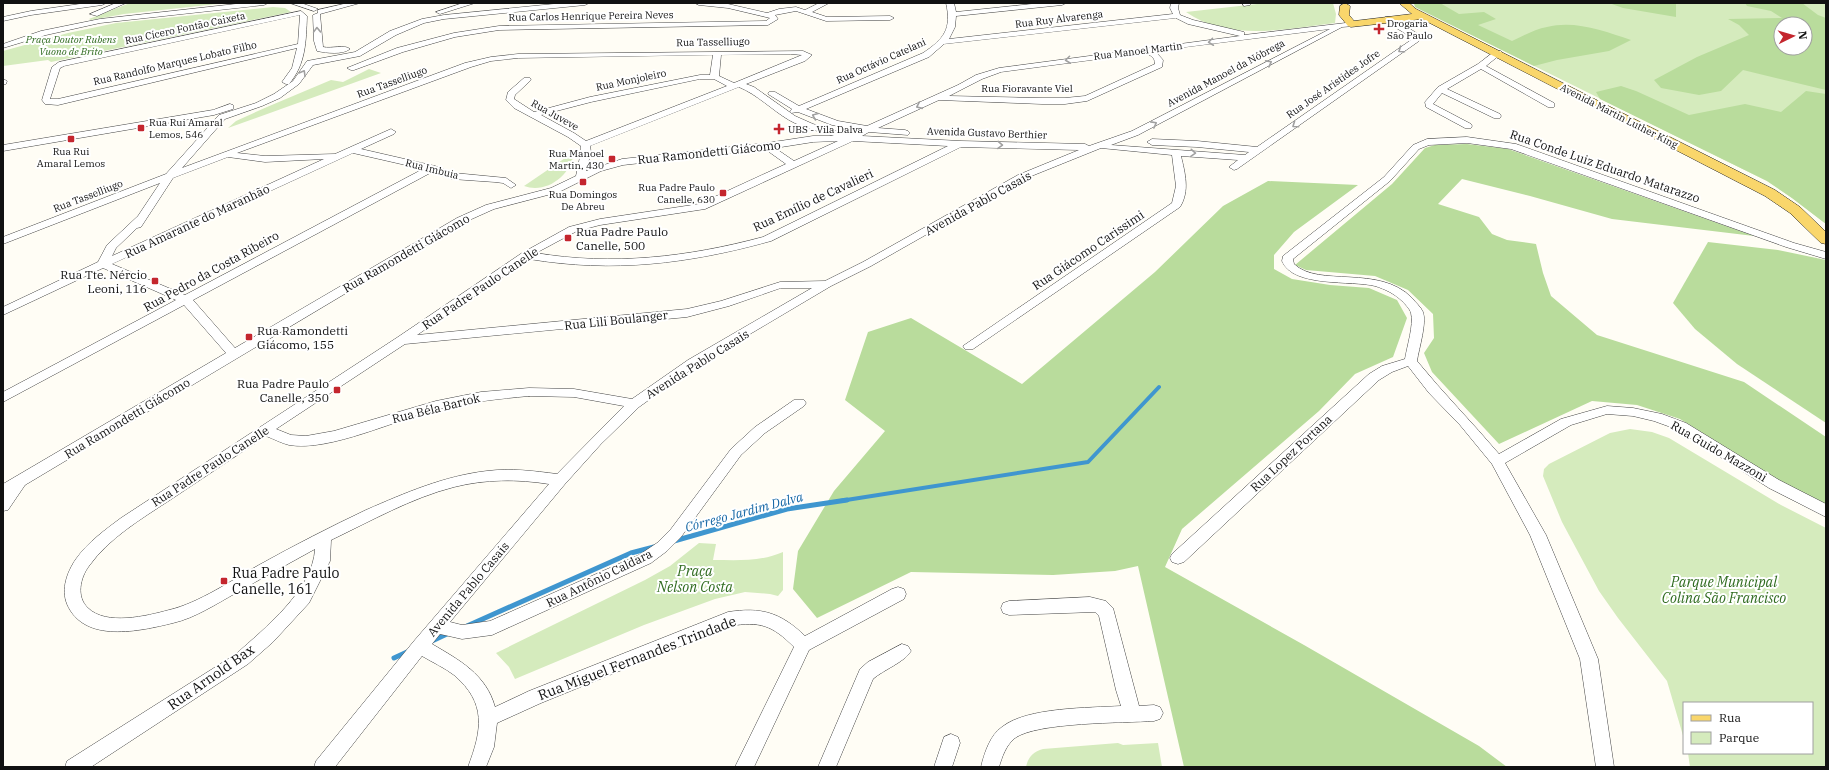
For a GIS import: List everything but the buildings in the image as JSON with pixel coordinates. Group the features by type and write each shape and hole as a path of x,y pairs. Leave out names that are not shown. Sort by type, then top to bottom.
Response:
{"main road":[{"name":"Avenida Martin Luther King","path":"1404,3 1413,11 1770,193 1794,210 1826,240"},
{"path":"1344,4 1365,22"},
{"path":"1344,4 1344,15 1348,24"},
{"name":"Rua Manoel Martin","path":"1348,24 1423,16"}],"street":[{"path":"44,33 99,9 122,3"},
{"path":"3,46 44,33 126,17 264,3"},
{"path":"294,3 310,12 320,49 344,50 357,54"},
{"name":"Rua Cícero Fontão Caixeta","path":"52,102 48,102 46,100 56,67 62,64 356,3"},
{"path":"344,50 356,46 398,24 431,14 466,6 550,3"},
{"path":"3,148 218,114 287,90 294,84 310,63 357,54 408,25 422,21 585,3"},
{"path":"699,3 728,6 768,15 779,11 825,3"},
{"path":"740,3 779,11"},
{"path":"950,3 954,14 1062,3"},
{"path":"1175,3 1174,8 1177,16 1191,22 1255,36"},
{"path":"3,19 94,4 99,9"},
{"path":"806,12 814,5"},
{"path":"86,24 83,21 99,9"},
{"path":"796,9 826,19 890,18"},
{"path":"257,101 287,82 295,70 310,12"},
{"name":"Rua Octávio Catelani","path":"786,114 926,55 943,42 951,29 954,14"},
{"name":"Rua Carlos Henrique Pereira Neves","path":"351,68 400,50 454,35 499,28 768,23 774,19 774,17 768,15"},
{"name":"Rua Ruy Alvarenga","path":"943,42 1177,16"},
{"name":"Rua José Aristides Jofre","path":"1234,167 1415,41 1415,36 1410,31 1388,19"},
{"name":"Rua Manoel Martin","path":"852,138 979,77 999,70 1348,24"},
{"name":"Avenida Manoel da Nóbrega","path":"1098,147 1136,133 1318,37 1348,24"},
{"path":"1305,29 1319,31 1321,35 1318,37"},
{"path":"379,42 387,49 400,50"},
{"path":"301,47 309,54 317,56 357,54"},
{"name":"Rua Randolfo Marques Lobato Filho","path":"52,102 301,47"},
{"name":"Rua Fioravante Viel","path":"938,98 1050,101 1087,98 1159,65 1159,60 1154,54 1145,50"},
{"name":"Rua Tasselliugo","path":"3,241 227,154 468,65 491,59 518,56 718,53 803,52 808,55 750,79"},
{"path":"715,77 714,73 718,53"},
{"path":"1468,126 1429,105 1429,102 1441,89 1480,66 1498,53"},
{"path":"1480,66 1551,105"},
{"name":"Rua Monjoleiro","path":"532,115 590,100 700,77 715,77 736,85"},
{"path":"585,145 750,79"},
{"name":"Avenida Gustavo Berthier","path":"750,79 799,109 835,124 866,130 1197,144 1258,150"},
{"name":"Rua Juveve","path":"527,80 511,94 510,100 516,106 571,135 585,145 586,152 580,178"},
{"name":"Avenida Gustavo Berthier","path":"736,85 751,89 786,114 810,126 852,138 1070,151"},
{"path":"1441,89 1497,116"},
{"path":"134,276 120,257 141,218 170,176 218,114"},
{"name":"Rua Amarante do Maranhão","path":"3,311 392,132"},
{"name":"Rua Ramondetti Giácomo","path":"3,491 461,220 490,207 555,190 598,169 638,160 767,146 813,139 852,138"},
{"name":"Rua Padre Paulo Canelle","path":"560,480 522,475 488,476 453,482 411,496 323,537 204,603 174,616 140,623 108,625 88,620 78,608 72,596 74,580 82,563 101,542 126,522 402,340 526,255 573,230 600,222 701,207 852,138"},
{"name":"Rua Conde Luiz Eduardo Matarazzo","path":"1411,361 1413,343 1417,328 1417,312 1399,293 1377,284 1305,274 1291,268 1287,258 1387,179 1416,146 1427,142 1467,140 1513,146 1790,245 1826,256"},
{"name":"Rua Emílio de Cavalieri","path":"526,255 544,259 596,264 635,263 679,259 744,246 767,239 961,144"},
{"path":"767,146 793,165"},
{"path":"1098,147 1247,158"},
{"name":"Avenida Pablo Casais","path":"323,767 420,646 560,480 596,441 634,404 692,363 827,284 867,264 1070,151 1098,147"},
{"name":"Rua Imbuia","path":"352,150 432,168 452,176 495,179 506,181 511,185"},
{"name":"Rua Giácomo Carissimi","path":"969,346 1176,205 1181,195 1182,188 1176,152"},
{"path":"227,154 241,158 262,159 338,156"},
{"name":"Rua Pedro da Costa Ribeiro","path":"3,398 432,168"},
{"path":"141,218 111,247 103,264 134,276 186,300 201,314 233,354"},
{"name":"Rua Lili Boulanger","path":"402,340 647,318 687,313 725,304 780,285 827,284"},
{"path":"1411,361 1434,390 1465,422 1497,461 1538,536 1589,659 1606,767"},
{"name":"Rua Lopez Portana","path":"1178,558 1374,377 1387,369 1411,361"},
{"name":"Rua Béla Bartok","path":"264,430 289,440 312,440 335,436 436,406 480,396 529,392 574,393 634,404"},
{"name":"Rua Antônio Caldara","path":"437,626 462,632 492,628 645,559 662,547 676,533 712,482 736,452 760,430 799,404"},
{"name":"Rua Guido Mazzoni","path":"1497,461 1566,422 1607,410 1633,412 1657,417 1681,426 1774,484 1826,511"},
{"path":"3,506 20,481"},
{"name":"Rua Arnold Bax","path":"74,767 242,659 267,637 302,598 315,576 322,561 323,537"},
{"path":"744,767 803,645 898,594"},
{"path":"1009,608 1090,604 1100,606 1108,613 1125,690 1132,714"},
{"name":"Rua Miguel Fernandes Trindade","path":"489,718 535,697 728,619 747,616 764,617 787,629 803,645"},
{"path":"420,646 460,670 484,695 489,718 485,747 477,767"},
{"path":"827,767 866,674 874,667 902,650"},
{"path":"990,767 999,745 1009,732 1018,727 1035,722 1068,718 1154,713"},
{"path":"943,767 951,743"}],"green space":[{"path":"130,3 227,3 124,14 91,20 89,19"},
{"path":"1266,3 1333,3 1336,14 1335,23 1278,30 1239,30 1221,27 1203,21 1186,12"},
{"path":"1414,3 1826,3 1826,224 1767,181 1415,7"},
{"path":"1414,3 1440,3 1459,14 1484,12 1496,19 1478,25 1512,41 1543,28 1558,25 1589,28 1631,40 1609,51 1557,60 1534,66 1415,7"},
{"path":"1609,3 1676,3 1676,17 1623,8"},
{"path":"1745,3 1802,3 1818,15 1826,18 1826,90 1743,70 1721,91 1699,95 1661,88 1654,80 1697,57 1749,35 1739,25 1728,19 1773,18 1773,56 1813,56 1813,16 1779,16 1771,11 1747,6"},
{"name":"Praça Doutor Rubens Vuono de Brito","path":"273,7 285,8 291,12 51,62 48,60 3,66 3,51 68,33 116,23"},
{"path":"369,69 381,73 228,128 236,121 331,80 343,82"},
{"path":"1621,86 1636,91 1689,115 1745,104 1781,112 1806,91 1826,94 1826,224 1767,181 1600,99 1596,92"},
{"path":"1467,144 1508,149 1754,236 1612,219 1462,179 1438,204 1479,217 1492,234 1507,240 1536,244 1543,273 1551,296 1597,335 1744,382 1826,437 1826,505 1793,489 1680,419 1637,405 1592,401 1499,444 1432,372 1424,353 1434,338 1433,314 1408,290 1375,276 1306,270 1295,265 1392,184 1425,148 1435,145"},
{"path":"574,152 568,169 556,181 541,187 532,188 524,186"},
{"path":"1268,181 1358,185 1294,232 1274,255 1274,269 1292,279 1330,285 1369,288 1397,300 1407,318 1393,357 1355,374 1319,411 1182,529 1165,567 1479,746 1507,767 1184,767 1138,566 1115,571 1053,575 911,572 817,618 793,589 798,551 834,491 885,431 845,400 868,332 911,318 1022,384 1155,272 1223,206"},
{"path":"1708,242 1778,250 1826,260 1826,423 1737,364 1695,329 1673,303"},
{"name":"Parque Municipal Colina São Francisco","path":"1630,429 1652,432 1669,438 1781,505 1826,528 1826,767 1690,767 1688,754 1813,754 1813,702 1683,702 1683,736 1667,681 1599,591 1562,522 1543,476 1544,469 1549,464 1610,433"},
{"name":"Praça Nelson Costa","path":"699,543 716,544 713,560 757,559 783,552 783,590 778,596 745,592 715,599 644,625 515,679 509,667 496,653 645,580 670,566"},
{"path":"1118,743 1123,745 1158,743 1162,767 1026,767 1028,760 1032,755 1043,749"}],"waterway":[{"name":"Córrego Jardim Dalva","path":"840,501 1088,462 1159,387"},
{"name":"Córrego Jardim Dalva","path":"674,541 787,509 847,500"},
{"name":"Córrego Jardim Dalva","path":"467,626 631,553 654,547"},
{"name":"Córrego Jardim Dalva","path":"432,641 449,633"},
{"name":"Córrego Jardim Dalva","path":"394,658 407,652"}],"place":[{"name":"Drogaria São Paulo","path":"1379,29"},
{"name":"Rua Rui Amaral Lemos, 546","path":"141,128"},
{"name":"UBS - Vila Dalva","path":"779,129"},
{"name":"Rua Rui Amaral Lemos","path":"71,139"},
{"name":"Rua Manoel Martin, 430","path":"612,159"},
{"name":"Rua Domingos De Abreu","path":"583,182"},
{"name":"Rua Padre Paulo Canelle, 630","path":"723,193"},
{"name":"Rua Padre Paulo Canelle, 500","path":"568,238"},
{"name":"Rua Tte. Nércio Leoni, 116","path":"155,281"},
{"name":"Rua Ramondetti Giácomo, 155","path":"249,337"},
{"name":"Rua Padre Paulo Canelle, 350","path":"337,390"},
{"name":"Rua Padre Paulo Canelle, 161","path":"224,581"}]}
